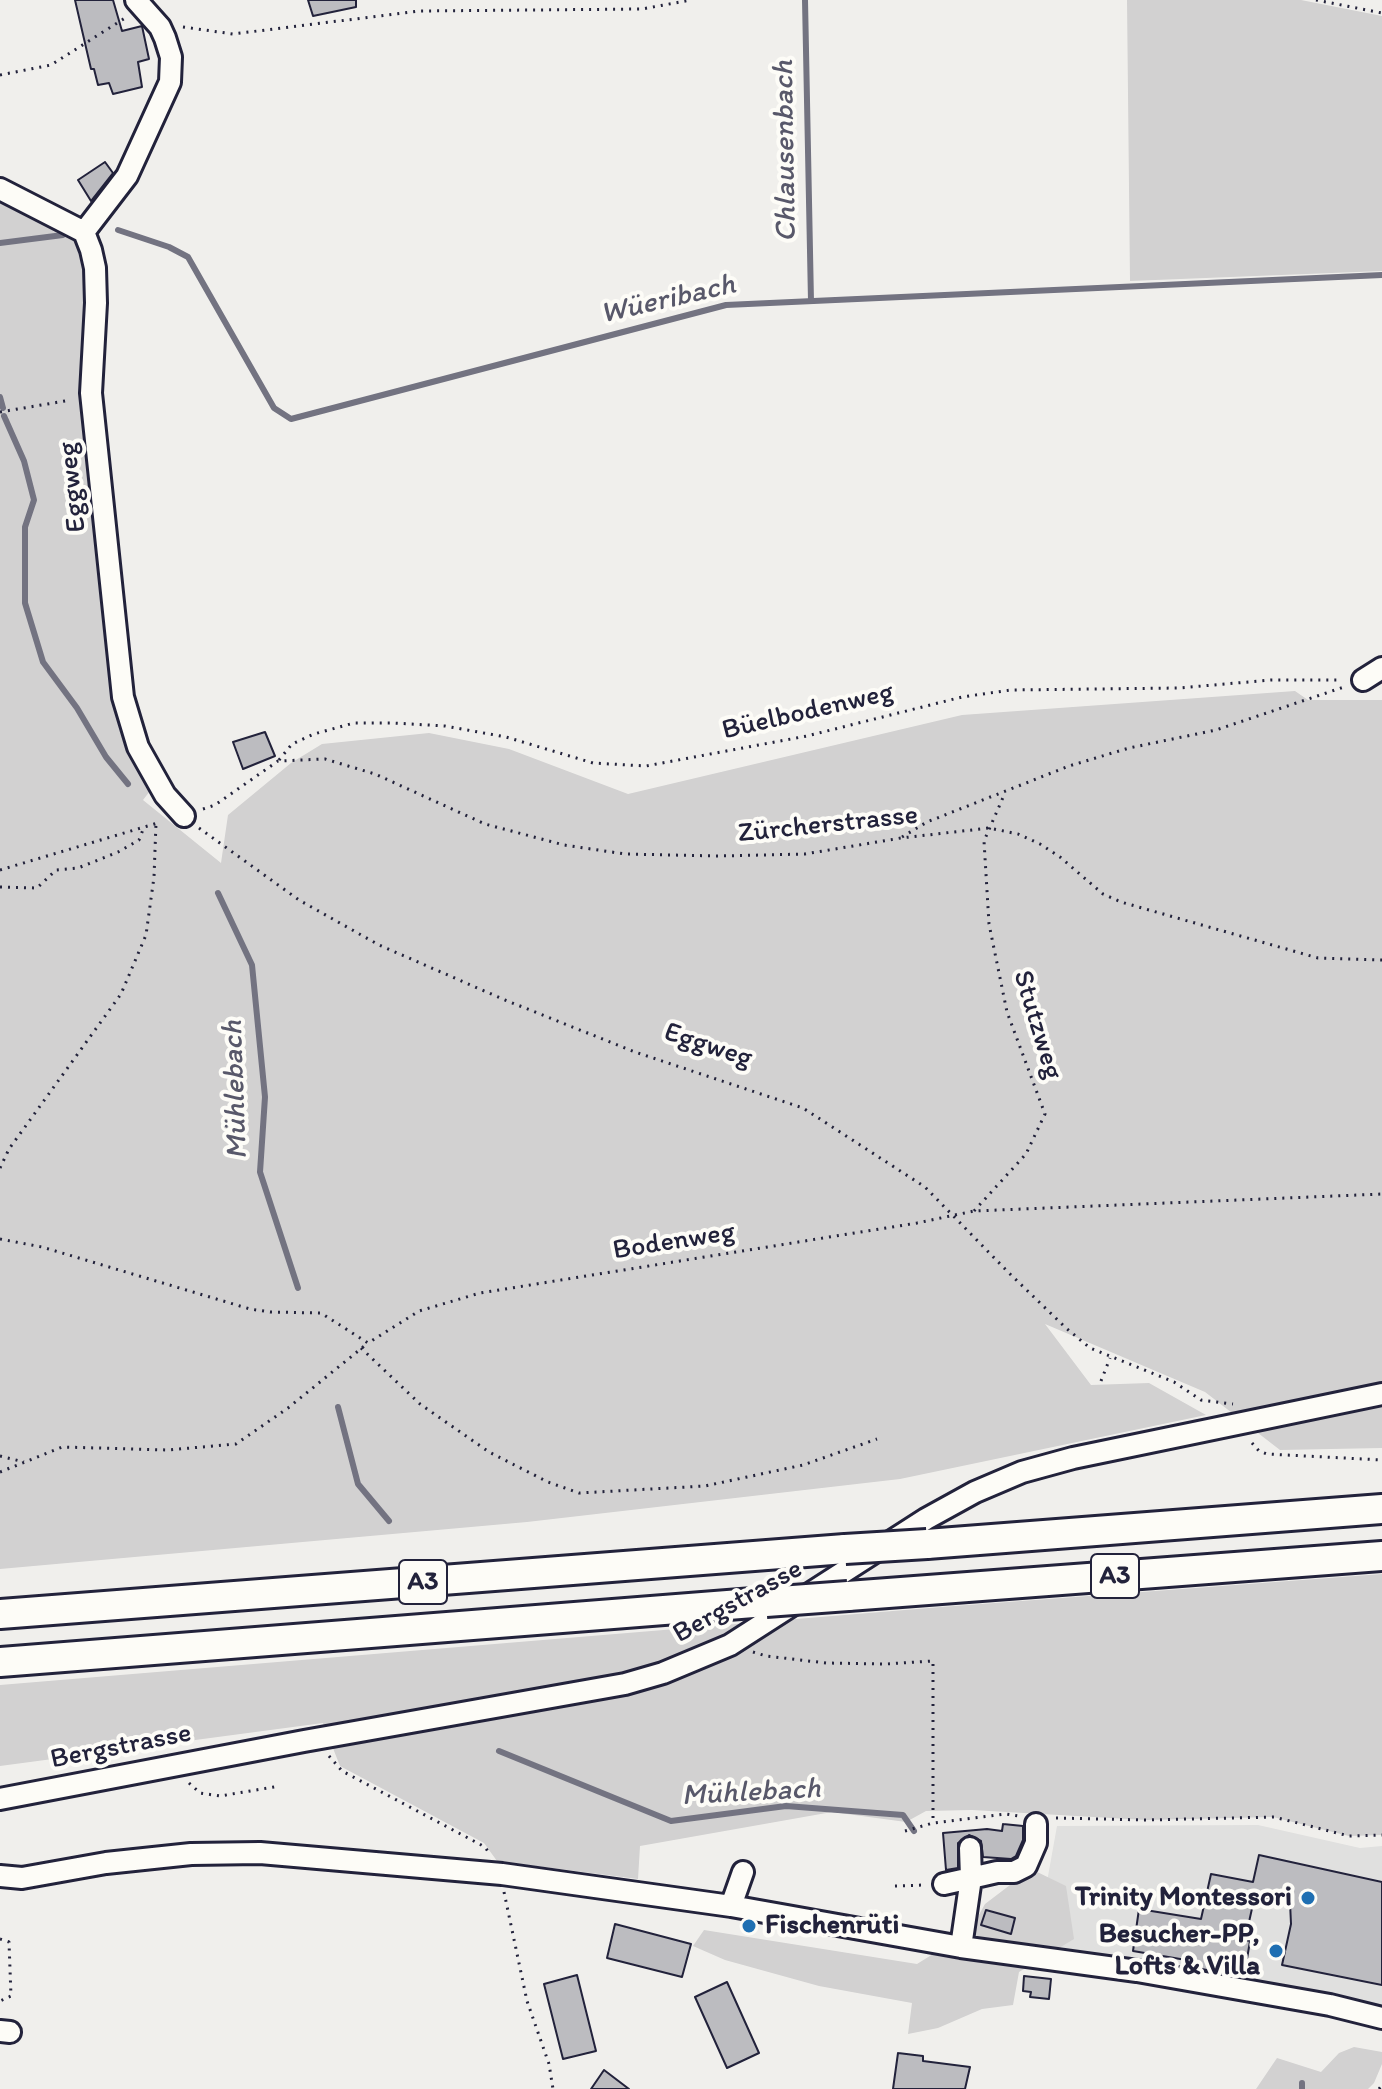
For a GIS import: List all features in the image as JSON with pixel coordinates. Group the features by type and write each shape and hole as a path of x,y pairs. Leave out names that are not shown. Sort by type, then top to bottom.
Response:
{"highway":[{"name":"A3","path":"0,1614 1382,1509"},
{"name":"A3","path":"0,1662 1382,1556"}],"street":[{"path":"0,189 84,232 127,176 170,82 171,57 160,27 138,3"},
{"name":"Eggweg","path":"84,232 95,268 91,393 123,697 129,724 153,776 184,816"},
{"path":"1363,680 1382,668"},
{"name":"Bergstrasse","path":"0,1799 625,1684 663,1673 730,1645 926,1519 975,1492 1022,1472 1242,1414 1382,1394"},
{"path":"944,1884 1014,1872 1026,1866 1036,1843 1036,1824"},
{"path":"961,1947 971,1878 970,1848"},
{"path":"0,1876 22,1878 106,1863 191,1854 260,1853 502,1874 731,1906 961,1947 1137,1971 1330,2005 1382,2018"},
{"path":"731,1906 743,1872"}],"path":[{"path":"160,27 169,24 233,34 420,11 642,9 691,0"},
{"path":"1316,0 1382,13"},
{"path":"0,75 51,65 129,15 138,3"},
{"path":"0,412 91,393"},
{"name":"Büelbodenweg","path":"278,761 292,744 314,734 354,723 393,723 445,726 506,737 593,763 646,766 807,736 962,697 1011,690 1179,688 1271,680 1363,680"},
{"path":"901,838 927,822 1069,766 1129,748 1216,730 1363,680"},
{"name":"Zürcherstrasse","path":"278,761 325,759 347,763 485,824 564,845 625,854 805,854 901,838 989,828 1018,834 1040,844 1103,894 1121,902 1318,958 1382,960"},
{"path":"184,816 215,805 278,761"},
{"name":"Stutzweg","path":"974,1211 1026,1154 1045,1114 1007,1012 989,924 984,841 1006,791"},
{"path":"0,870 156,823 154,877 146,935 121,994 9,1149 0,1168"},
{"path":"0,887 37,888 56,870 78,868 118,852 139,840 144,827"},
{"name":"Eggweg","path":"213,838 299,900 379,945 635,1052 803,1108 925,1187 951,1216 1090,1348 1174,1382 1201,1400 1242,1414"},
{"name":"Bodenweg","path":"0,1472 62,1447 168,1450 236,1444 288,1408 361,1348 419,1311 480,1293 974,1211 1382,1194"},
{"path":"0,1239 55,1250 250,1309 321,1313 368,1343"},
{"path":"361,1348 420,1404 489,1452 548,1482 579,1493 705,1486 803,1465 877,1439"},
{"path":"1101,1381 1110,1358"},
{"path":"1242,1414 1253,1445 1267,1454 1382,1460"},
{"path":"0,1456 25,1462"},
{"path":"730,1645 766,1656 826,1663 933,1661 933,1823"},
{"path":"323,1738 331,1760 342,1771 485,1847 502,1874 527,2001 549,2064 553,2089"},
{"path":"184,1764 189,1784 200,1793 220,1796 280,1786"},
{"path":"905,1831 933,1823 1006,1814 1020,1816 1036,1824 1053,1818 1146,1820 1274,1817 1349,1836 1382,1835"},
{"path":"895,1886 944,1884"},
{"path":"0,1939 9,1942 11,1996 0,2001"}],"shaded area":[{"path":"1127,0 1301,0 1382,16 1382,271 1130,281"},
{"path":"0,197 59,225 77,241 89,286 80,404 119,729 150,791 143,800 221,863 228,815 291,763 322,744 429,733 509,749 628,794 962,715 1295,691 1308,700 1382,700 1382,1448 1280,1450 1205,1392 1045,1324 1091,1385 1149,1383 1206,1415 900,1479 527,1522 0,1569"},
{"path":"1382,1574 1382,1835 1349,1836 1273,1817 1146,1820 972,1810 926,1811 906,1822 832,1812 640,1846 638,1879 497,1861 484,1843 340,1766 323,1723 0,1766 0,1685 941,1607"},
{"path":"1258,1825 1360,1848 1382,1846 1382,2006 1338,1994 1036,1943 1057,1826"},
{"path":"1031,1869 1066,1886 1074,1939 1019,1972 1013,2005 982,2009 938,2028 908,2034 912,2003 819,1986 725,1960 693,1946 704,1930 917,1964 970,1931 985,1904"},
{"path":"1354,2047 1382,2052 1382,2064 1368,2089 1256,2089 1277,2058 1321,2072 1339,2053"}],"building":[{"path":"75,0 113,0 122,31 142,26 149,59 138,62 142,87 113,94 109,83 98,85 94,69 91,69"},
{"path":"308,0 356,0 356,7 313,16"},
{"path":"105,162 113,173 91,201 78,180"},
{"path":"265,732 275,756 243,769 233,742"},
{"path":"1003,1824 1023,1826 1023,1840 1016,1856 1011,1859 983,1857 981,1841 969,1835 958,1843 958,1868 946,1870 943,1833 987,1829 1002,1831"},
{"path":"1259,1855 1382,1882 1382,1985 1282,1965 1291,1924 1290,1902 1255,1895 1245,1940 1250,1941 1244,1977 1191,1967 1192,1961 1133,1951 1139,1909 1201,1919 1211,1874 1253,1882"},
{"path":"986,1910 1015,1918 1011,1934 981,1925"},
{"path":"615,1924 691,1944 682,1977 607,1958"},
{"path":"577,1975 596,2051 563,2059 544,1984"},
{"path":"1024,1976 1051,1979 1049,1999 1030,1997 1031,1992 1023,1991"},
{"path":"727,1982 759,2053 727,2068 695,1997"},
{"path":"898,2053 923,2056 923,2061 970,2067 965,2089 893,2089"},
{"path":"604,2070 629,2089 591,2089"}],"waterway":[{"name":"Chlausenbach","path":"805,0 811,301"},
{"name":"Wüeribach","path":"118,230 169,247 188,257 274,408 291,419 726,305 1382,275"},
{"name":"Wüeribach","path":"0,243 63,235"},
{"name":"Wüeribach","path":"0,397 3,408"},
{"name":"Mühlebach","path":"4,416 24,461 34,500 25,527 25,603 43,662 77,708 106,757 128,784"},
{"name":"Mühlebach","path":"218,893 252,965 265,1097 260,1172 298,1288"},
{"name":"Mühlebach","path":"338,1407 358,1484 389,1521"},
{"name":"Mühlebach","path":"499,1751 671,1821 786,1806 903,1815 914,1831"},
{"name":"Mühlebach","path":"1302,2083 1302,2089"}],"place":[{"name":"Trinity Montessori","path":"1308,1898"},
{"name":"Fischenrüti","path":"749,1926"},
{"name":"Besucher-PP, Lofts & Villa","path":"1276,1951"}]}
